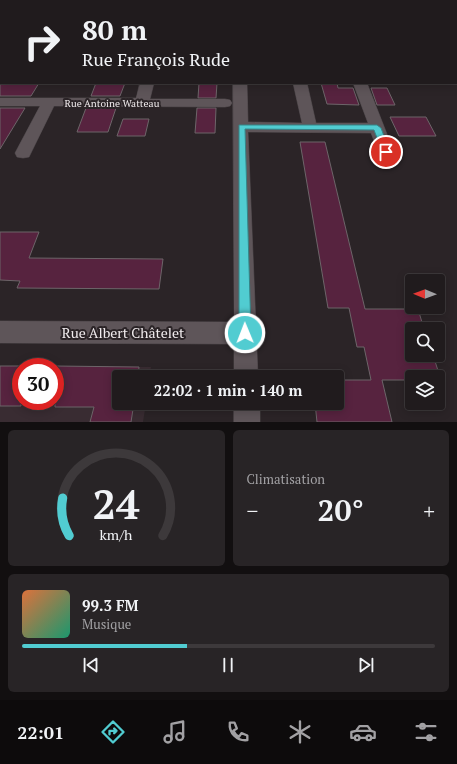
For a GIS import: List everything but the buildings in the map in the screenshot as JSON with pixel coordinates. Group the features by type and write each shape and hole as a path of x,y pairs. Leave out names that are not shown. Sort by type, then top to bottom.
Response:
{"street":[{"path":"142,103 147,84"},
{"path":"240,84 246,370"},
{"path":"300,84 310,127"},
{"path":"360,84 386,152"},
{"name":"Rue Antoine Watteau","path":"0,102 224,103"},
{"path":"23,153 49,102"},
{"path":"242,127 377,128"},
{"name":"Rue Albert Châtelet","path":"0,332 245,333"},
{"path":"247,410 248,422"}],"shaded area":[{"path":"0,366 12,366 12,410 64,410 64,366 151,367 150,370 112,370 112,410 145,410 143,422 0,422"}],"route":[{"path":"245,333 242,127 377,128 386,152"}]}
